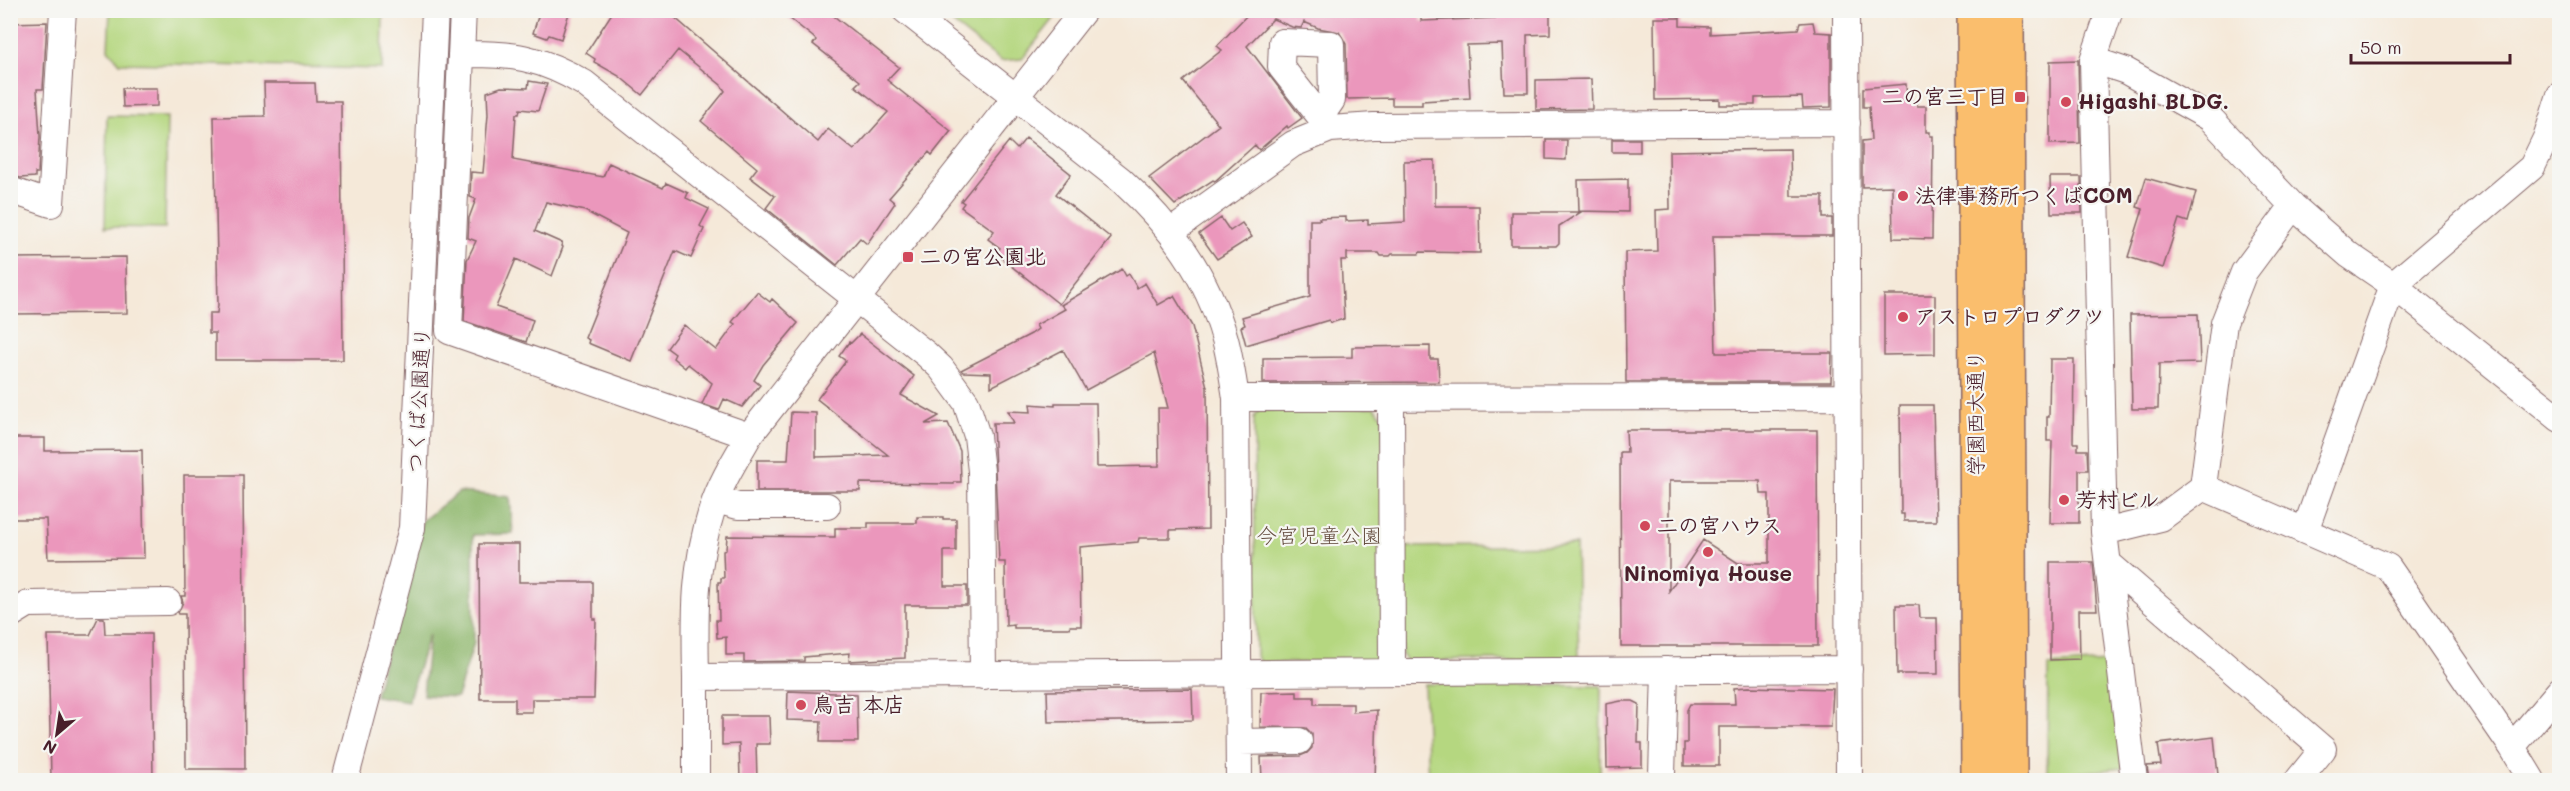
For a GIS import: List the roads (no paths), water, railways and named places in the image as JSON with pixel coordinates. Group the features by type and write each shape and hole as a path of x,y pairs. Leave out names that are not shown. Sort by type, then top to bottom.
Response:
{"main road":[{"name":"学園西大通り","path":"1974,10 1978,780"},
{"name":"学園西大通り","path":"2007,10 2010,780"}],"street":[{"path":"10,190 51,204 63,10"},
{"name":"つくば公園通り","path":"345,780 412,528 435,10"},
{"path":"463,10 450,330 749,436"},
{"path":"905,10 1121,180 1149,206 1172,231 1193,266 1218,318 1226,342 1236,398 1239,780"},
{"path":"696,780 694,617 697,579 702,546 716,500 729,470 749,436 1084,10"},
{"path":"1846,10 1849,780"},
{"path":"2110,10 2093,60 2104,532 2134,780"},
{"path":"461,54 497,54 540,60 575,77 856,298 941,368 966,402 973,419 981,471 983,676"},
{"path":"2093,60 2126,71 2210,118 2293,207 2349,255 2393,285 2559,420"},
{"path":"2304,531 2393,285 2532,166 2547,136 2559,95"},
{"path":"1172,231 1326,122 1374,126 1847,123"},
{"path":"2104,532 2161,518 2203,487 2224,323 2244,272 2293,207"},
{"path":"1236,398 1848,397"},
{"path":"1391,398 1392,672"},
{"path":"2203,487 2388,567 2512,747 2532,780"},
{"path":"716,500 738,506 827,506"},
{"path":"2108,563 2323,749 2298,780"},
{"path":"10,615 28,604 168,602"},
{"path":"696,677 1850,669"},
{"path":"1662,775 1665,670"},
{"path":"2512,747 2559,690"},
{"path":"1239,742 1299,741"}],"place":[{"name":"二の宮三丁目","path":"2020,97"},
{"name":"Higashi BLDG.","path":"2066,102"},
{"name":"法律事務所つくばCOM","path":"1903,196"},
{"name":"二の宮公園北","path":"908,257"},
{"name":"アストロプロダクツ","path":"1903,317"},
{"name":"芳村ビル","path":"2064,500"},
{"name":"二の宮ハウス","path":"1645,526"},
{"name":"Ninomiya House","path":"1708,552"},
{"name":"鳥吉 本店","path":"801,705"}],"park label":[{"name":"今宮児童公園","path":"1319,536"}]}
